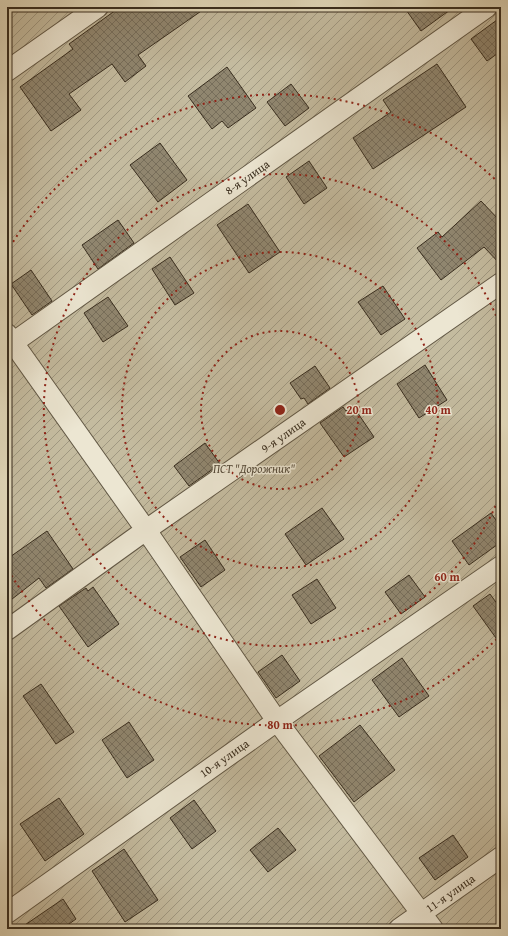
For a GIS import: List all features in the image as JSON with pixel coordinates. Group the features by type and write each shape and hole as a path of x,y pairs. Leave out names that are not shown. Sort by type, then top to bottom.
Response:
{"street":[{"path":"7,71 98,7"},
{"name":"8-я улица","path":"9,341 487,7"},
{"name":"9-я улица","path":"7,630 146,530 501,283"},
{"path":"9,341 146,530 276,721 427,921"},
{"name":"10-я улица","path":"7,913 276,721 501,566"},
{"name":"11-я улица","path":"399,929 427,921 501,857"}],"green space":[{"name":"ПСТ \"Дорожник\"","path":"7,7 501,7 501,929 7,929"}],"building":[{"path":"120,7 207,7 138,55 146,66 125,82 112,64 69,94 81,110 51,131 20,87 73,49 69,44"},
{"path":"404,7 454,7 421,31"},
{"path":"501,17 501,51 487,61 471,39"},
{"path":"437,64 466,107 373,169 353,138 391,112 383,100"},
{"path":"227,67 256,108 228,128 222,121 212,129 188,96"},
{"path":"291,84 309,108 285,126 267,102"},
{"path":"160,143 187,180 158,202 130,165"},
{"path":"309,161 327,188 304,204 286,177"},
{"path":"481,201 501,222 501,265 484,247 441,280 417,248 438,232 442,237"},
{"path":"248,204 280,252 249,273 217,225"},
{"path":"118,220 134,243 98,269 82,245"},
{"path":"170,257 194,293 175,305 152,269"},
{"path":"31,270 52,301 32,315 11,284"},
{"path":"383,286 405,319 381,335 358,302"},
{"path":"108,297 128,326 103,342 84,313"},
{"path":"425,365 447,400 419,418 397,384"},
{"path":"315,366 330,388 308,404 304,398 301,399 290,383"},
{"path":"353,406 374,437 344,457 320,423 343,407 346,411"},
{"path":"205,443 220,464 189,486 174,466"},
{"path":"322,508 344,539 306,565 285,534"},
{"path":"491,513 501,527 501,542 469,565 452,541"},
{"path":"47,531 73,569 46,588 39,578 7,603 7,559"},
{"path":"205,540 225,570 201,587 180,557"},
{"path":"409,575 425,597 401,614 385,592"},
{"path":"317,579 336,608 311,624 292,595"},
{"path":"93,587 119,624 88,647 59,606 86,588 88,591"},
{"path":"490,594 501,609 501,645 473,606"},
{"path":"282,655 300,681 276,698 258,672"},
{"path":"402,658 429,696 399,717 372,680"},
{"path":"41,684 74,732 56,744 23,696"},
{"path":"129,722 154,760 127,778 102,740"},
{"path":"360,725 395,770 354,802 319,756"},
{"path":"59,798 84,834 45,861 20,824"},
{"path":"194,800 216,831 192,849 170,818"},
{"path":"278,828 296,850 268,872 250,850"},
{"path":"453,835 468,857 435,880 419,858"},
{"path":"124,849 158,900 125,922 92,871"},
{"path":"63,899 76,919 62,929 19,929"}]}
